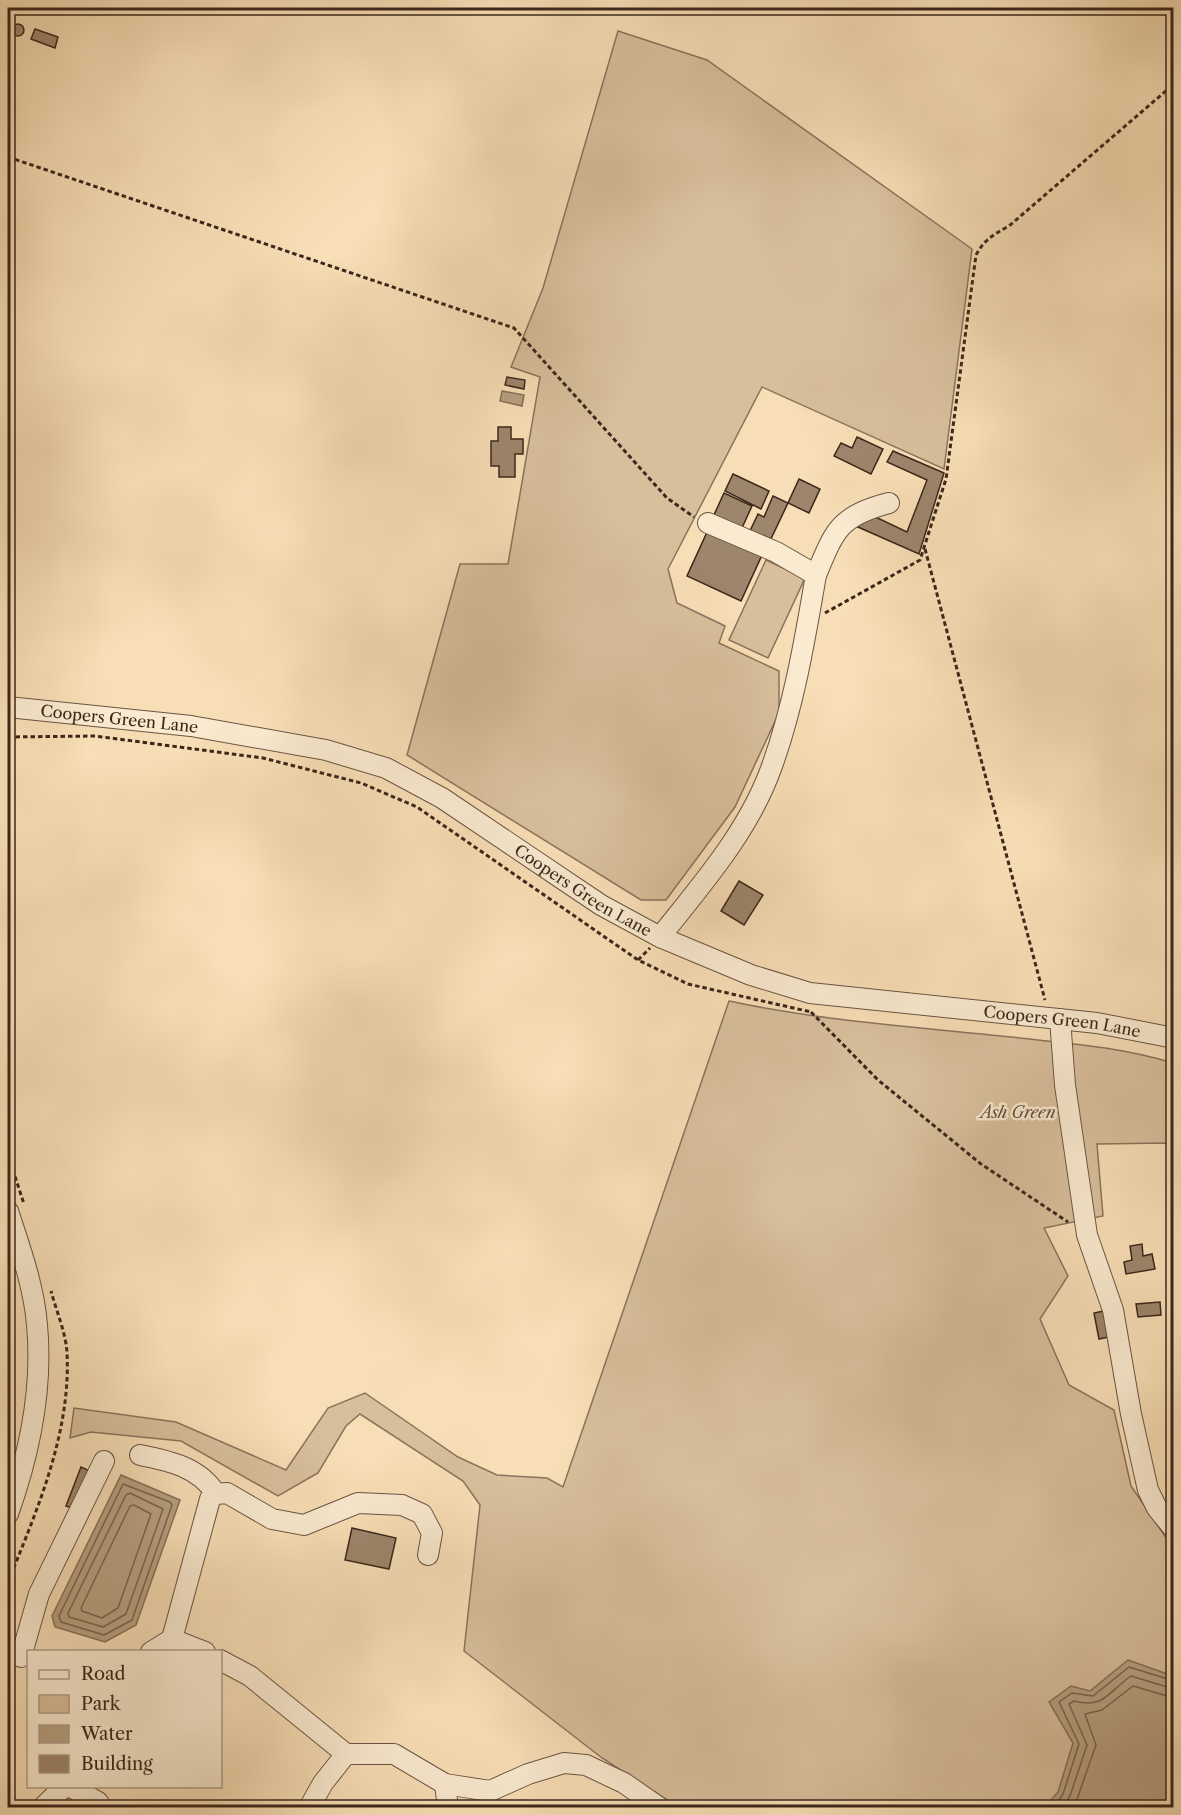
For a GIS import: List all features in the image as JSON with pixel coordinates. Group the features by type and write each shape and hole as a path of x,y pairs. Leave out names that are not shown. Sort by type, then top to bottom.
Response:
{"street":[{"path":"660,938 724,856 753,808 772,767 791,703 816,575 834,533 861,510 889,503"},
{"path":"708,523 776,552 816,575"},
{"name":"Coopers Green Lane","path":"8,707 191,726 326,750 386,768 442,798 601,905 660,938 810,1002 1052,1018 1097,1023 1173,1038"},
{"path":"1052,1018 1065,1085 1087,1235 1113,1310 1135,1434 1148,1490 1157,1508 1173,1529"},
{"path":"8,1211 33,1296 38,1351 29,1440 8,1514"},
{"path":"140,1455 174,1461 207,1479 216,1494"},
{"path":"19,1659 39,1594 104,1461"},
{"path":"154,1650 172,1639 210,1499 216,1494 227,1493 272,1519 304,1526 358,1503 402,1505 422,1514 432,1533 428,1555"},
{"path":"172,1639 200,1650"},
{"path":"222,1661 250,1676 346,1754 394,1754 445,1784 490,1791 528,1774 564,1763 586,1764 624,1783 660,1808"},
{"path":"309,1808 323,1783 346,1754"},
{"path":"445,1784 448,1808"},
{"path":"42,1808 65,1788"},
{"path":"71,1788 98,1802 102,1808"}],"path":[{"path":"809,617 824,614 920,560 946,479 976,255 981,246 987,238 1009,226 1173,84"},
{"path":"8,157 514,328 667,498 694,517 708,523"},
{"path":"925,547 1052,1018"},
{"path":"8,737 95,736 262,758 360,783 417,807 638,960 688,984 810,1002 878,1080 973,1158 1087,1235"},
{"path":"8,1582 47,1479"}],"green space":[{"path":"618,31 707,60 972,249 944,469 762,387 668,569 677,603 725,626 719,643 779,671 779,713 735,807 666,900 641,900 407,755 460,564 508,564 540,377 511,367 543,288"},
{"path":"766,560 805,578 768,658 729,640"},
{"name":"Ash Green","path":"729,1001 834,1019 1093,1046 1173,1063 1173,1150 1167,1143 1097,1144 1103,1216 1044,1228 1068,1276 1040,1319 1069,1385 1114,1410 1131,1486 1173,1548 1173,1807 678,1807 602,1758 464,1651 480,1505 463,1481 360,1414 346,1426 318,1473 278,1496 181,1441 91,1432 70,1438 74,1408 176,1422 286,1470 328,1408 365,1393 458,1457 497,1475 547,1478 563,1487"}],"water":[{"path":"502,391 524,395 522,406 500,401"},
{"path":"121,1475 180,1500 136,1625 105,1642 55,1627 52,1616"},
{"path":"1128,1660 1173,1676 1173,1807 1045,1807 1058,1792 1073,1743 1049,1702 1071,1686 1090,1691"}],"building":[{"path":"18,24 24,30 18,36 12,30"},
{"path":"35,29 58,37 55,48 31,39"},
{"path":"507,377 525,380 524,389 505,385"},
{"path":"498,427 511,427 511,439 523,439 523,454 515,454 515,477 499,477 499,466 491,466 491,441 498,441"},
{"path":"857,437 883,449 871,474 834,456 841,443 852,448"},
{"path":"893,451 944,473 919,554 858,527 865,512 907,532 927,480 887,462"},
{"path":"733,474 769,491 761,509 725,491"},
{"path":"799,479 820,489 809,513 788,503"},
{"path":"724,493 752,506 741,530 713,517"},
{"path":"773,496 788,503 769,543 749,533 758,514 764,517"},
{"path":"708,530 762,555 741,601 687,576"},
{"path":"739,881 763,895 744,925 721,911"},
{"path":"1142,1244 1143,1256 1152,1254 1155,1269 1126,1274 1124,1262 1132,1260 1130,1246"},
{"path":"1160,1302 1161,1315 1138,1317 1136,1304"},
{"path":"1104,1311 1109,1337 1099,1339 1094,1313"},
{"path":"81,1467 92,1472 72,1508 66,1506"},
{"path":"352,1528 396,1538 389,1569 345,1560"}]}
